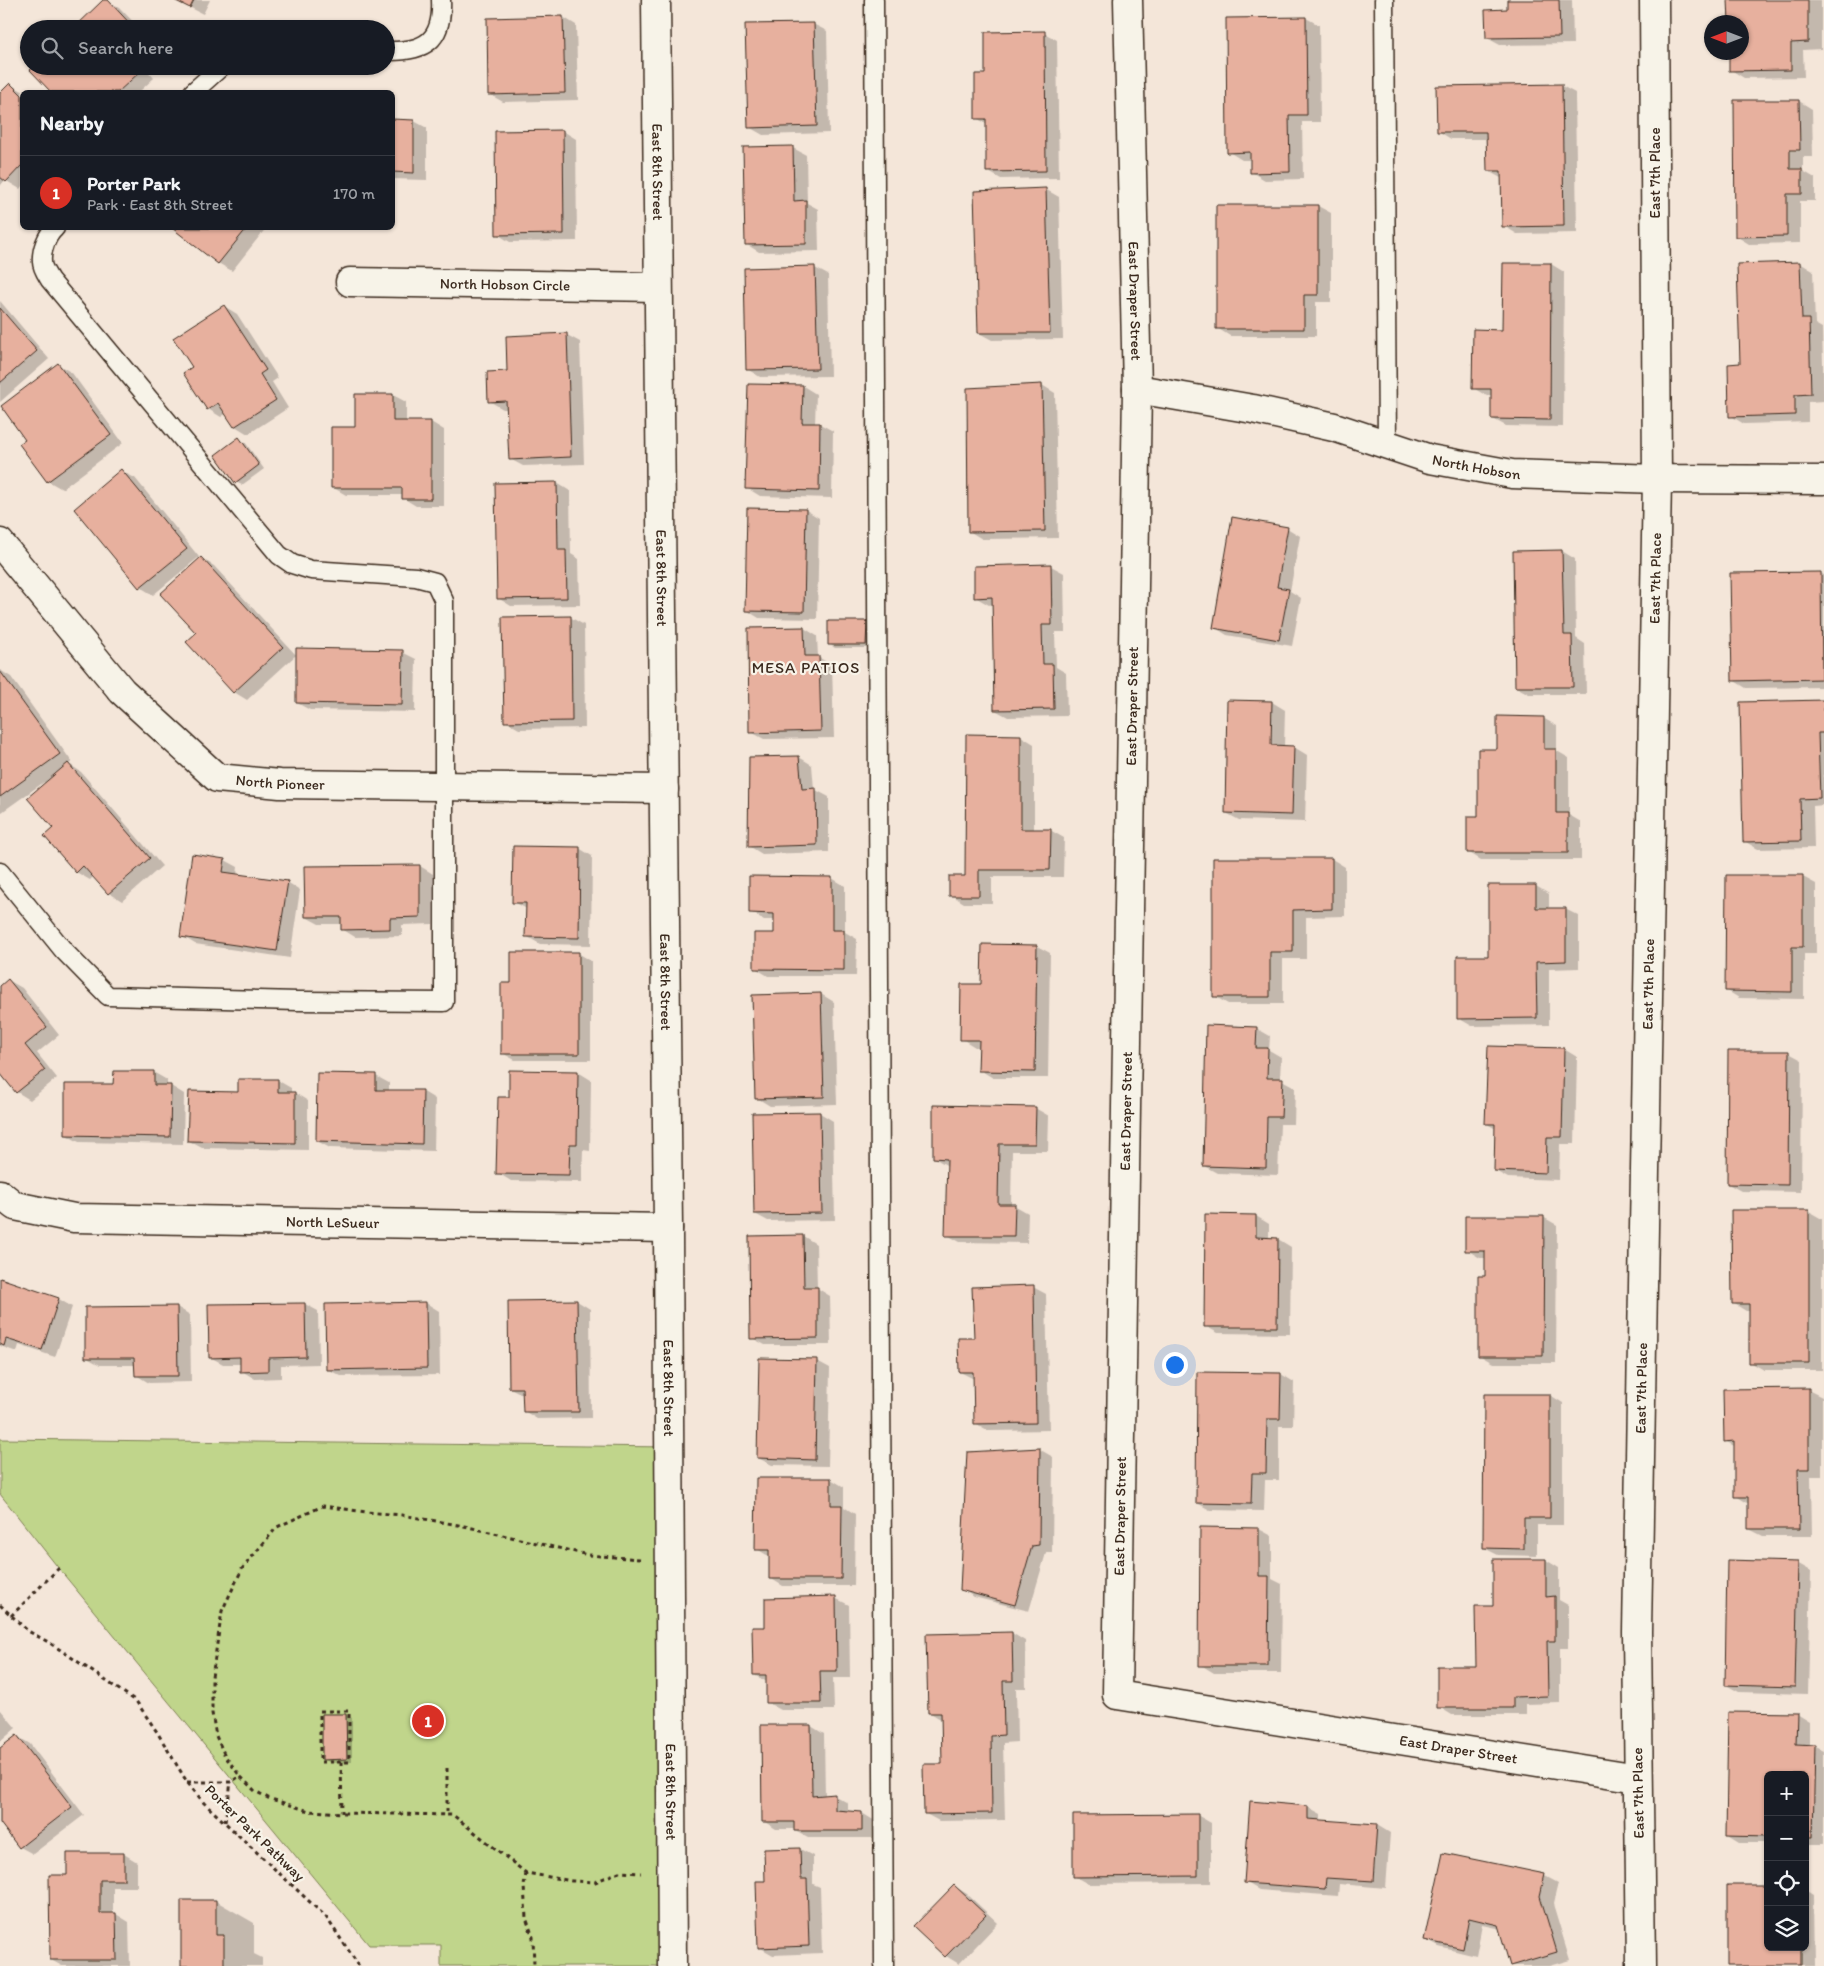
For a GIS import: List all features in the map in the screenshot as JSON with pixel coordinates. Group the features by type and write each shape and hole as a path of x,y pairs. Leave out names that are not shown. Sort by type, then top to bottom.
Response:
{"street":[{"name":"East 8th Street","path":"656,0 668,1228 672,1966"},
{"name":"East Draper Street","path":"1128,0 1137,389 1117,1695 1638,1778"},
{"name":"East 7th Place","path":"1641,1966 1638,1622 1657,479 1654,0"},
{"name":"North Hobson Circle","path":"350,282 658,287"},
{"name":"North Hobson","path":"1137,389 1253,409 1325,425 1430,459 1512,474 1657,479 1824,480"},
{"name":"North Pioneer","path":"0,543 122,690 217,778 280,784 664,789"},
{"name":"North LeSueur","path":"0,1194 15,1206 74,1218 668,1228"}],"lane":[{"path":"395,52 402,52 427,45 438,30 441,0"},
{"path":"874,0 884,1966"},
{"path":"1384,0 1387,444"},
{"path":"195,90 212,75"},
{"path":"0,872 64,951 108,996 298,1001 444,1002 444,601 435,582 416,577 311,570 292,564 279,555 50,280 41,263 42,250 52,230"}],"path":[{"path":"670,1561 588,1555 464,1526 402,1515 323,1506 277,1527 242,1569 222,1611 212,1677 212,1713 216,1736 225,1756 240,1776 255,1791 268,1798 309,1811 454,1815 526,1872 572,1881 595,1882 619,1872 672,1873"},
{"path":"10,1616 59,1568"},
{"name":"Porter Park Pathway","path":"0,1605 28,1631 50,1643 136,1701 187,1782 204,1803 326,1917 359,1966"},
{"path":"320,1711 349,1711 349,1762 340,1762 320,1762 320,1711"},
{"path":"340,1762 342,1813"},
{"path":"447,1768 447,1815"},
{"path":"187,1782 232,1782 240,1776"},
{"path":"225,1822 232,1782"},
{"path":"526,1872 524,1886 526,1918 533,1937 534,1966"}],"green space":[{"path":"0,1439 670,1447 672,1966 441,1966 441,1945 369,1945 60,1570 0,1494"}],"building":[{"path":"103,0 108,0 127,20 82,20"},
{"path":"174,0 194,0 190,8"},
{"path":"1507,0 1559,0 1560,37 1486,38 1485,10 1507,9"},
{"path":"1728,0 1808,0 1808,42 1791,43 1791,70 1729,71 1729,60 1749,60 1749,15 1729,15"},
{"path":"563,16 565,93 488,95 487,18"},
{"path":"1306,17 1307,115 1289,115 1290,172 1250,173 1250,152 1227,153 1226,18"},
{"path":"814,23 817,126 748,128 745,24"},
{"path":"1045,31 1046,171 986,172 986,119 975,119 975,74 985,74 985,32"},
{"path":"35,75 137,75 120,90 49,90"},
{"path":"10,83 20,93 20,167 6,182 0,177 0,93"},
{"path":"1562,84 1564,226 1502,227 1501,171 1487,171 1486,132 1437,132 1436,86"},
{"path":"1734,100 1799,100 1800,150 1790,150 1790,169 1802,169 1802,194 1787,194 1787,236 1735,237"},
{"path":"395,119 414,120 414,173 395,172"},
{"path":"563,130 564,234 496,235 495,131"},
{"path":"793,146 794,201 806,200 806,244 745,245 743,147"},
{"path":"1046,188 1050,333 978,333 974,191"},
{"path":"1216,205 1318,205 1318,295 1304,295 1304,329 1216,329"},
{"path":"175,230 245,230 218,264"},
{"path":"1800,262 1802,319 1809,319 1811,394 1795,395 1795,415 1729,417 1728,364 1740,363 1737,264"},
{"path":"1503,263 1551,263 1550,420 1491,419 1491,389 1472,389 1473,329 1502,330"},
{"path":"815,266 818,369 746,370 744,268"},
{"path":"224,305 266,370 260,374 276,400 234,427 218,403 207,410 183,373 192,367 173,338"},
{"path":"0,308 37,351 0,383"},
{"path":"567,333 571,457 509,460 506,401 488,402 487,372 507,371 506,336"},
{"path":"58,363 111,435 47,482 19,444 25,440 1,406"},
{"path":"748,384 803,385 802,423 820,423 819,491 745,489"},
{"path":"1042,384 1045,531 968,532 967,388"},
{"path":"355,394 393,394 393,421 431,421 431,499 402,499 402,488 331,488 331,427 355,427"},
{"path":"239,437 259,465 235,483 215,455"},
{"path":"121,469 187,549 139,588 74,509"},
{"path":"557,482 558,550 566,550 567,598 497,599 495,483"},
{"path":"747,508 806,509 804,612 745,611"},
{"path":"1232,517 1288,527 1277,587 1289,589 1279,640 1213,628"},
{"path":"1562,550 1564,635 1572,635 1573,687 1515,687 1513,551"},
{"path":"201,557 283,647 233,693 186,642 196,633 160,594"},
{"path":"1051,564 1052,625 1042,625 1043,664 1053,664 1054,709 994,710 992,597 974,598 974,566"},
{"path":"1821,572 1822,679 1732,681 1730,573"},
{"path":"571,616 572,721 504,722 502,617"},
{"path":"828,621 867,621 866,645 828,645"},
{"path":"804,627 805,656 819,656 821,731 749,733 748,628"},
{"path":"296,648 403,650 402,705 296,703"},
{"path":"0,671 60,754 0,797"},
{"path":"1227,700 1272,701 1271,745 1294,746 1292,815 1225,813"},
{"path":"1824,700 1824,733 1818,733 1820,798 1800,799 1801,841 1743,842 1740,702"},
{"path":"1497,716 1544,717 1544,749 1556,749 1556,813 1568,813 1568,853 1467,853 1467,817 1478,817 1478,749 1497,749"},
{"path":"966,734 1021,735 1021,829 1051,829 1050,870 979,870 979,896 949,896 949,876 965,876"},
{"path":"799,756 802,789 816,788 817,845 748,847 749,757"},
{"path":"68,763 150,858 108,894 83,866 76,873 44,836 53,828 27,798"},
{"path":"513,846 580,847 579,938 525,937 526,903 512,903"},
{"path":"192,854 225,859 223,872 288,881 277,951 180,937"},
{"path":"1213,858 1332,858 1332,909 1293,910 1293,952 1270,952 1270,997 1213,997"},
{"path":"420,865 420,917 390,918 390,929 341,930 341,917 305,917 304,866"},
{"path":"1726,875 1803,875 1803,947 1792,947 1792,992 1725,991"},
{"path":"749,876 832,877 832,930 844,930 844,970 754,969 754,933 774,933 774,914 749,913"},
{"path":"1488,885 1536,885 1536,908 1566,908 1566,961 1536,962 1537,1018 1457,1019 1457,956 1488,956"},
{"path":"982,944 1037,945 1035,1072 978,1071 979,1040 960,1040 961,984 981,984"},
{"path":"511,952 579,952 579,1054 501,1054 501,983 511,983"},
{"path":"8,979 47,1027 25,1045 45,1070 16,1093 0,1073 0,986"},
{"path":"821,993 824,1097 755,1099 752,995"},
{"path":"1206,1025 1257,1027 1256,1048 1268,1048 1267,1078 1283,1078 1281,1117 1267,1117 1266,1168 1203,1166"},
{"path":"1488,1046 1564,1048 1562,1137 1547,1137 1546,1173 1494,1171 1495,1124 1485,1124"},
{"path":"1728,1051 1789,1051 1788,1185 1727,1184"},
{"path":"509,1070 578,1071 577,1144 570,1144 569,1175 496,1174 498,1097 509,1097"},
{"path":"114,1071 154,1071 154,1085 171,1085 170,1137 65,1135 65,1084 113,1084"},
{"path":"317,1073 376,1074 376,1090 423,1090 422,1144 316,1141"},
{"path":"238,1079 278,1079 278,1092 295,1092 295,1143 187,1141 189,1091 238,1092"},
{"path":"933,1105 1036,1107 1035,1144 999,1144 998,1204 1015,1204 1014,1236 945,1236 947,1159 933,1158"},
{"path":"820,1112 822,1213 754,1214 752,1113"},
{"path":"1731,1210 1809,1210 1809,1363 1749,1363 1749,1304 1732,1304"},
{"path":"1205,1214 1256,1215 1256,1237 1278,1238 1277,1327 1204,1327"},
{"path":"1465,1216 1544,1216 1543,1356 1478,1356 1478,1276 1485,1276 1485,1251 1465,1251"},
{"path":"803,1235 804,1287 818,1287 818,1338 750,1339 749,1236"},
{"path":"0,1278 59,1298 42,1350 6,1339 4,1346 0,1344"},
{"path":"1034,1285 1036,1423 974,1424 973,1372 959,1372 958,1338 974,1338 972,1287"},
{"path":"577,1300 579,1412 523,1412 522,1388 509,1388 508,1301"},
{"path":"426,1302 427,1368 326,1370 325,1304"},
{"path":"305,1303 306,1357 268,1358 268,1371 240,1372 240,1357 209,1358 208,1304"},
{"path":"177,1306 178,1376 135,1376 134,1358 85,1358 85,1307"},
{"path":"759,1358 817,1359 815,1460 757,1458"},
{"path":"1197,1372 1281,1373 1280,1419 1267,1419 1266,1473 1252,1473 1251,1504 1196,1503"},
{"path":"1809,1388 1809,1469 1798,1469 1799,1529 1748,1529 1748,1497 1734,1497 1734,1441 1724,1442 1723,1389"},
{"path":"1484,1394 1550,1394 1550,1518 1524,1518 1524,1549 1483,1548"},
{"path":"1040,1448 1039,1545 1032,1546 1015,1605 960,1590 967,1452"},
{"path":"756,1478 831,1478 831,1505 842,1505 841,1579 769,1579 769,1550 755,1550"},
{"path":"1200,1527 1259,1528 1259,1576 1269,1576 1268,1666 1199,1666"},
{"path":"1493,1559 1546,1559 1546,1597 1555,1596 1555,1641 1547,1641 1548,1696 1513,1697 1513,1708 1437,1708 1437,1666 1476,1666 1475,1606 1493,1606"},
{"path":"1727,1560 1798,1562 1795,1687 1725,1685"},
{"path":"836,1596 837,1671 820,1671 821,1703 766,1703 766,1675 753,1675 752,1627 765,1627 765,1598"},
{"path":"1012,1632 1013,1681 1003,1681 1004,1735 991,1736 992,1813 924,1814 923,1764 942,1764 941,1713 928,1713 926,1634"},
{"path":"1728,1712 1797,1713 1796,1744 1815,1745 1813,1837 1809,1837 1809,1771 1764,1771 1764,1837 1726,1836"},
{"path":"322,1714 346,1714 347,1759 322,1760"},
{"path":"761,1725 811,1725 812,1796 835,1794 835,1810 862,1812 862,1831 794,1831 794,1822 762,1822"},
{"path":"17,1735 72,1807 19,1848 0,1823 0,1748"},
{"path":"1250,1801 1308,1806 1308,1819 1377,1824 1373,1881 1326,1878 1325,1889 1244,1883"},
{"path":"1198,1814 1198,1876 1073,1877 1073,1815"},
{"path":"800,1848 801,1879 807,1879 809,1946 758,1948 756,1881 765,1881 764,1849"},
{"path":"67,1853 124,1853 124,1880 100,1880 100,1913 116,1913 117,1960 50,1960 49,1875 67,1875"},
{"path":"1443,1853 1545,1874 1540,1896 1557,1952 1510,1966 1498,1925 1469,1918 1463,1949 1424,1940"},
{"path":"954,1885 986,1915 945,1957 913,1927"},
{"path":"1727,1885 1764,1885 1764,1951 1801,1951 1801,1966 1727,1966"},
{"path":"181,1900 216,1900 216,1935 224,1935 224,1966 181,1966"}],"place":[{"name":"Porter Park","path":"428,1721"}],"district":[{"name":"MESA PATIOS","path":"806,667"}]}
